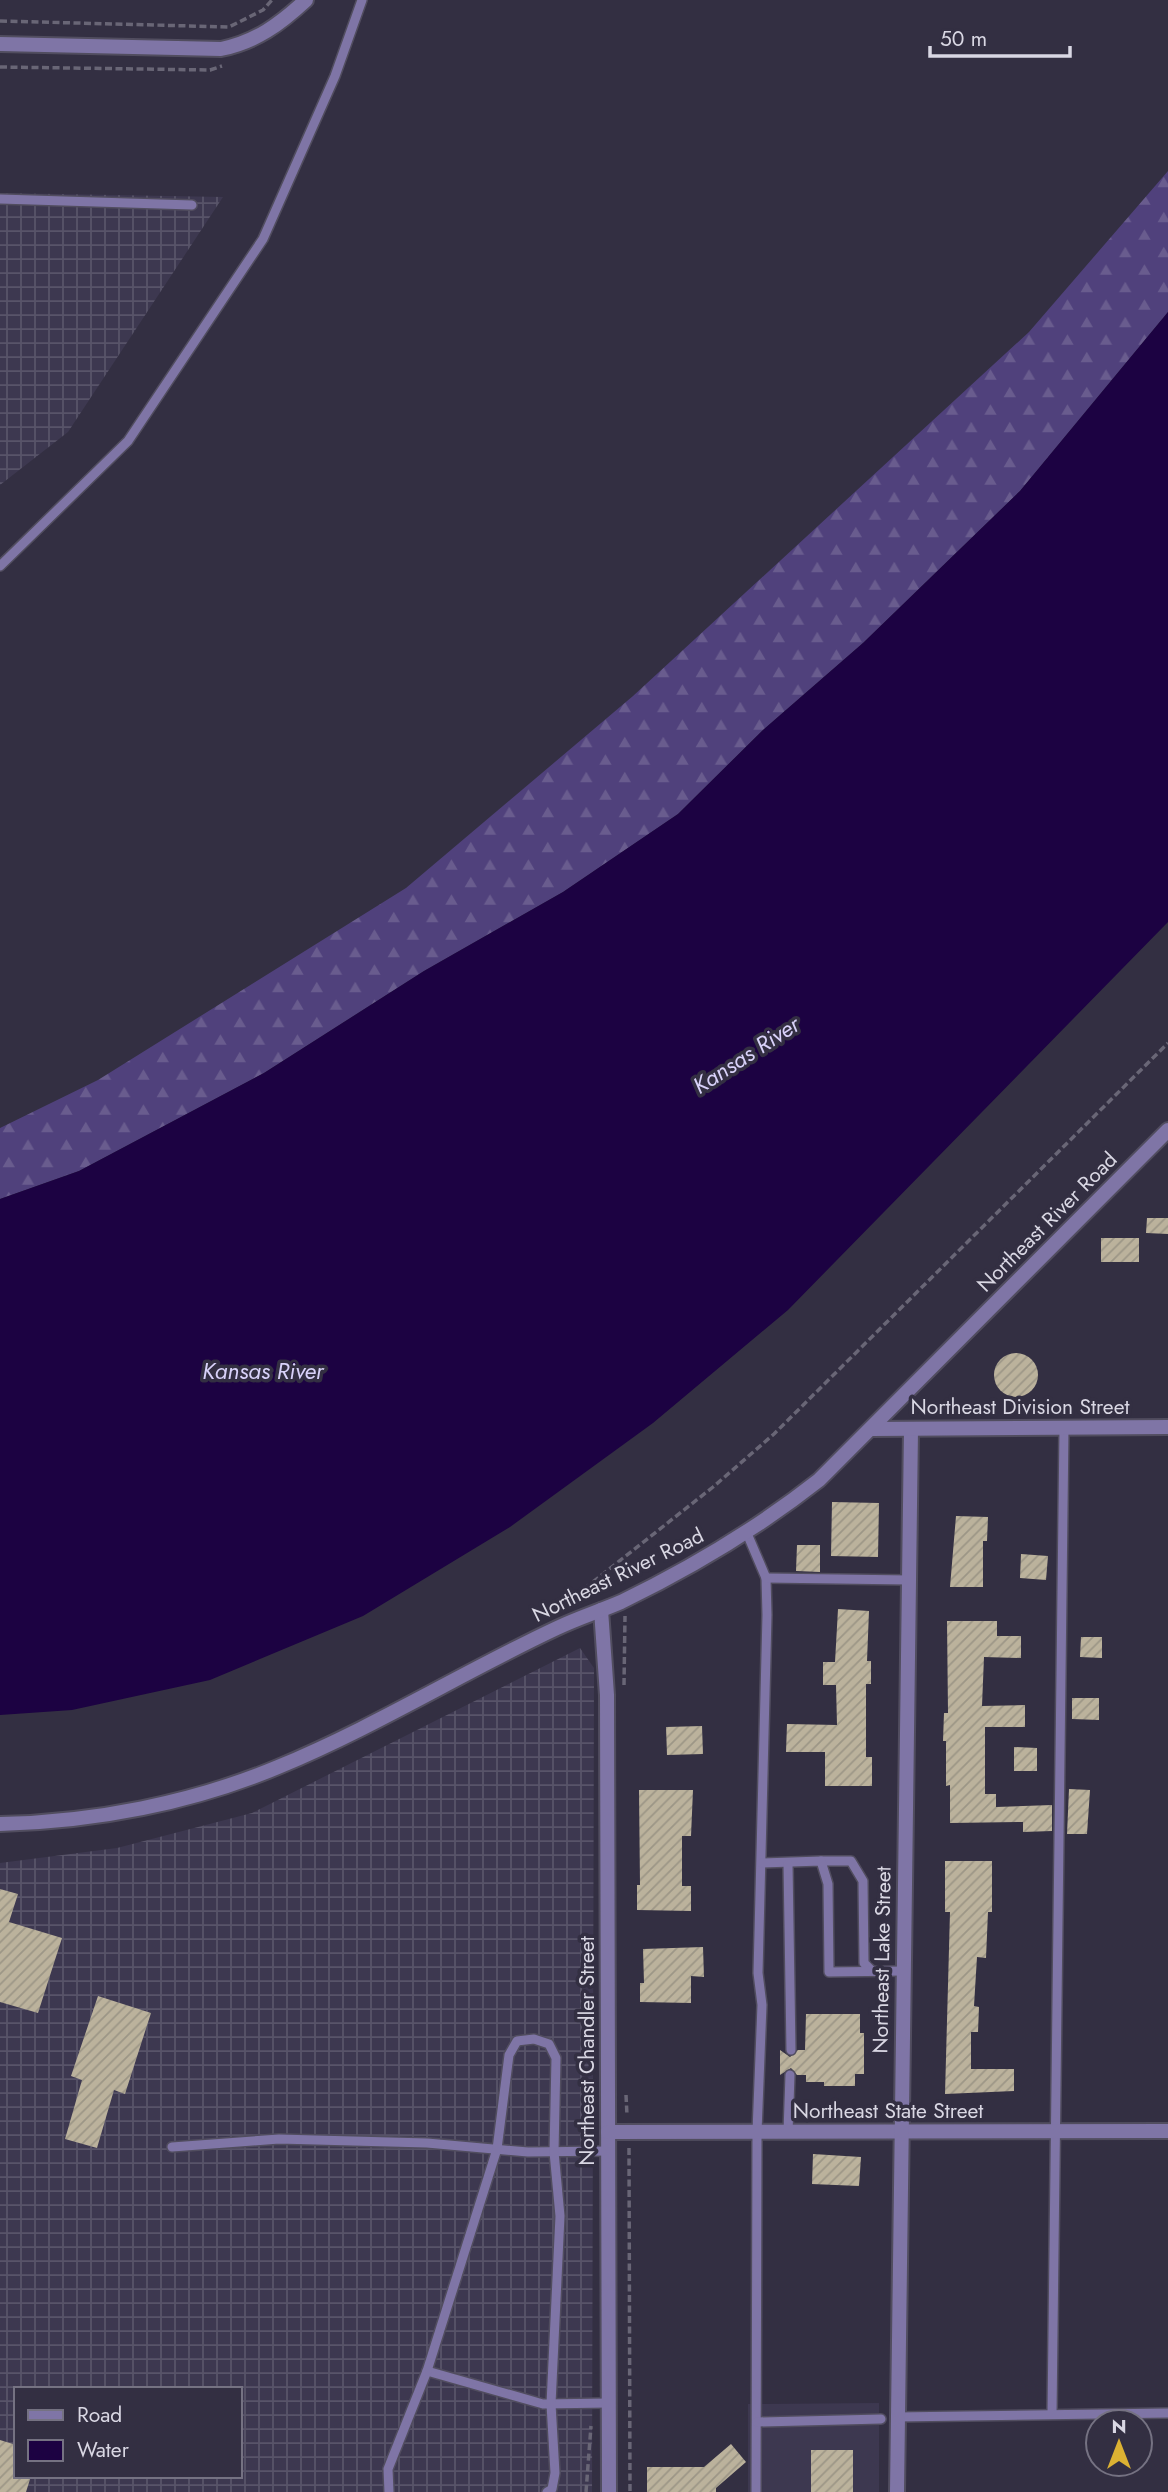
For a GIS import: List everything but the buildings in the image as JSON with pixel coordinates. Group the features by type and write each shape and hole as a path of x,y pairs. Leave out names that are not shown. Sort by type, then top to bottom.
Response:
{"street":[{"path":"0,44 221,49 244,44 263,35 306,0"},
{"name":"Northeast River Road","path":"0,1824 116,1813 175,1800 277,1768 362,1728 557,1628 601,1610 707,1555 819,1480 1168,1130"},
{"name":"Northeast Division Street","path":"872,1429 1168,1427"},
{"name":"Northeast Lake Street","path":"897,2492 911,1429"},
{"name":"Northeast Chandler Street","path":"601,1610 607,1695 609,2492"},
{"name":"Northeast State Street","path":"608,2133 1168,2131"}],"lane":[{"path":"0,566 128,440 263,239 335,76 362,0"},
{"path":"0,199 192,205"},
{"path":"1052,2414 1064,1428"},
{"path":"746,1531 766,1578 757,2132 757,2492"},
{"path":"766,1578 909,1580"},
{"path":"821,1861 828,1884 829,1972 903,1971"},
{"path":"762,1863 851,1861 863,1881 864,1963 872,1971"},
{"path":"788,1864 791,2050"},
{"path":"389,2492 388,2469 427,2371 497,2149 509,2055 517,2041 534,2039 549,2044 556,2058 554,2152 560,2216 551,2404 555,2473 552,2490 547,2492"},
{"path":"788,2132 790,2074"},
{"path":"172,2147 289,2139 365,2144 427,2143 554,2152 608,2151"},
{"path":"427,2371 551,2404 608,2403"},
{"path":"896,2417 1168,2413"},
{"path":"757,2421 881,2419"}],"path":[{"path":"0,21 229,27 263,10 272,0"},
{"path":"0,67 210,69 223,66"},
{"path":"558,1610 713,1488 774,1434 1168,1043"},
{"path":"624,1691 625,1614"},
{"path":"626,2087 629,2149 630,2492"},
{"path":"629,2149 642,2149"},
{"path":"586,2492 592,2403"}],"shaded area":[{"path":"0,193 223,197 68,432 0,485"},
{"path":"580,1648 594,1668 592,2492 0,2492 0,1863 117,1848 252,1813"},
{"path":"879,2403 879,2492 748,2492 748,2404"}],"green space":[{"path":"1168,171 1168,312 1020,491 863,643 763,730 678,814 563,892 424,971 264,1073 79,1171 0,1199 0,1128 98,1080 406,888 633,696 1029,332"}],"water":[{"name":"Kansas River","path":"1168,312 1168,922 788,1310 653,1423 510,1527 363,1616 210,1680 72,1710 0,1715 0,1199 79,1171 264,1073 424,971 563,892 678,814 763,730 863,643 1020,491"}]}
